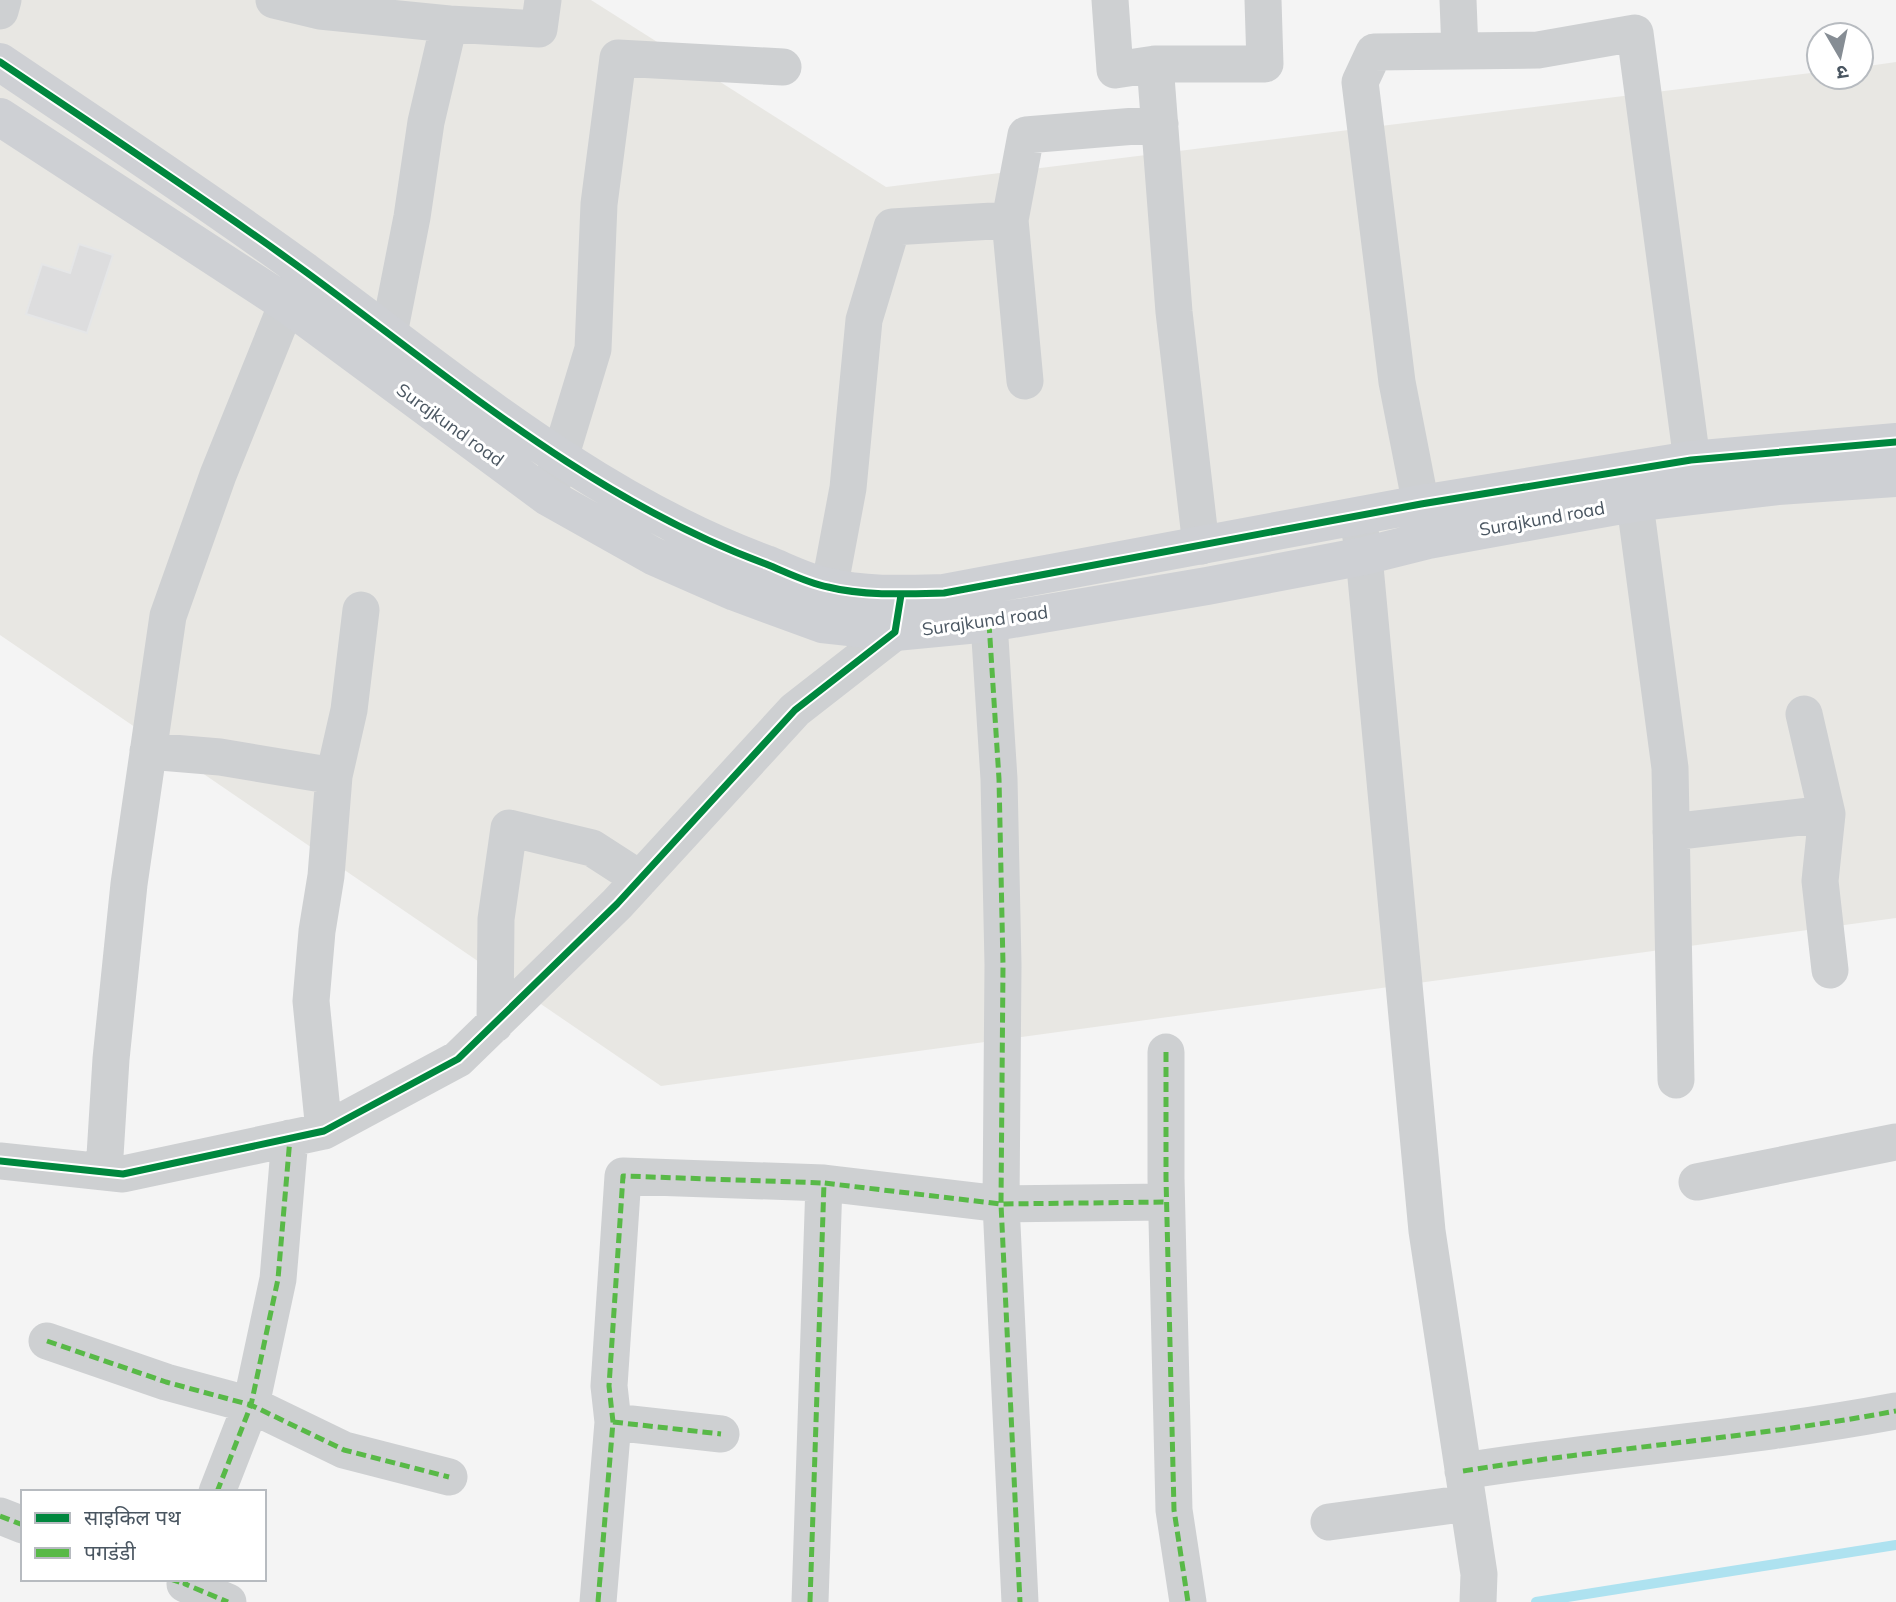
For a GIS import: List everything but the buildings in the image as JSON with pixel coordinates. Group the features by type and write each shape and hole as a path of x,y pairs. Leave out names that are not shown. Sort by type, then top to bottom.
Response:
{"street":[{"path":"0,11 3,0"},
{"path":"274,0 320,11 449,24 539,29 543,0"},
{"path":"1110,0 1115,70 1155,64 1265,64 1263,0"},
{"path":"1458,0 1460,51"},
{"path":"389,334 412,217 426,122 449,24"},
{"path":"0,62 304,271 559,457 639,507 719,547 825,606 901,595 944,593 987,605 1202,546 1357,517 1424,522 1397,382 1360,82 1374,52 1538,50 1635,33 1694,477 1896,442"},
{"path":"548,496 593,349 599,204 618,58 783,67"},
{"path":"1155,64 1174,312 1202,546"},
{"name":"Surajkund road","path":"0,117 287,304 548,496 653,556 735,592 825,606 895,632 987,605 1364,556 1424,522 1632,486 1694,477 1778,486 1896,478"},
{"path":"1025,381 1010,220 1027,135 1160,124"},
{"path":"825,606 848,488 864,320 892,227 1010,220"},
{"path":"104,1172 111,1059 128,884 169,616 218,475 287,304 304,271"},
{"path":"1632,486 1670,768 1676,1080"},
{"path":"1357,517 1364,556 1427,1231 1479,1574 1478,1602"},
{"path":"0,1161 122,1174 307,1134 458,1059 639,879 795,710 895,632 901,595"},
{"path":"987,605 999,779 1003,965 1001,1204 1020,1602"},
{"path":"218,1490 251,1405 307,1134 311,1001 317,931 326,876 334,776 349,710 361,610"},
{"path":"1804,714 1827,814 1820,881 1830,970"},
{"path":"148,751 220,757 334,776"},
{"path":"1671,832 1827,814"},
{"path":"495,1024 496,919 509,828 592,848 639,879"},
{"path":"1166,1052 1166,1202 1174,1510 1188,1602"},
{"path":"1696,1182 1896,1143"},
{"path":"597,1602 613,1422 609,1386 623,1176 824,1183 1001,1204 1166,1202"},
{"path":"810,1602 824,1183"},
{"path":"47,1341 166,1382 251,1405 344,1450 449,1477"},
{"path":"1329,1522 1465,1487 1523,1461 1824,1425 1896,1411"},
{"path":"613,1422 721,1433"},
{"path":"0,1516 21,1524"},
{"path":"181,1581 228,1602"}],"shaded area":[{"path":"0,0 591,0 886,187 1805,74 1805,91 1875,91 1875,65 1896,62 1896,918 661,1086 0,635"}],"waterway":[{"path":"1536,1602 1896,1545"}],"marked path":[{"path":"989,623 999,779 1003,965 1001,1204 1020,1602"},
{"path":"1166,1052 1166,1178 1174,1510 1188,1602"},
{"path":"218,1490 251,1405 278,1279 290,1138"},
{"path":"598,1602 613,1422 609,1386 623,1176 824,1183"},
{"path":"810,1602 824,1183 1001,1204 1166,1202"},
{"path":"47,1341 166,1382 251,1405 344,1450 449,1477"},
{"path":"1463,1471 1788,1429 1896,1411"},
{"path":"613,1422 721,1434"},
{"path":"0,1516 21,1524"},
{"path":"176,1581 185,1584"},
{"path":"186,1581 185,1584 228,1602"}],"cycle path":[{"path":"0,62 230,218 470,395 583,472 642,507 703,538 804,580 842,590 886,594 944,593 1421,504 1691,460 1896,442"},
{"path":"0,1161 123,1174 324,1131 458,1059 617,904 795,710 895,632 901,595"}]}
